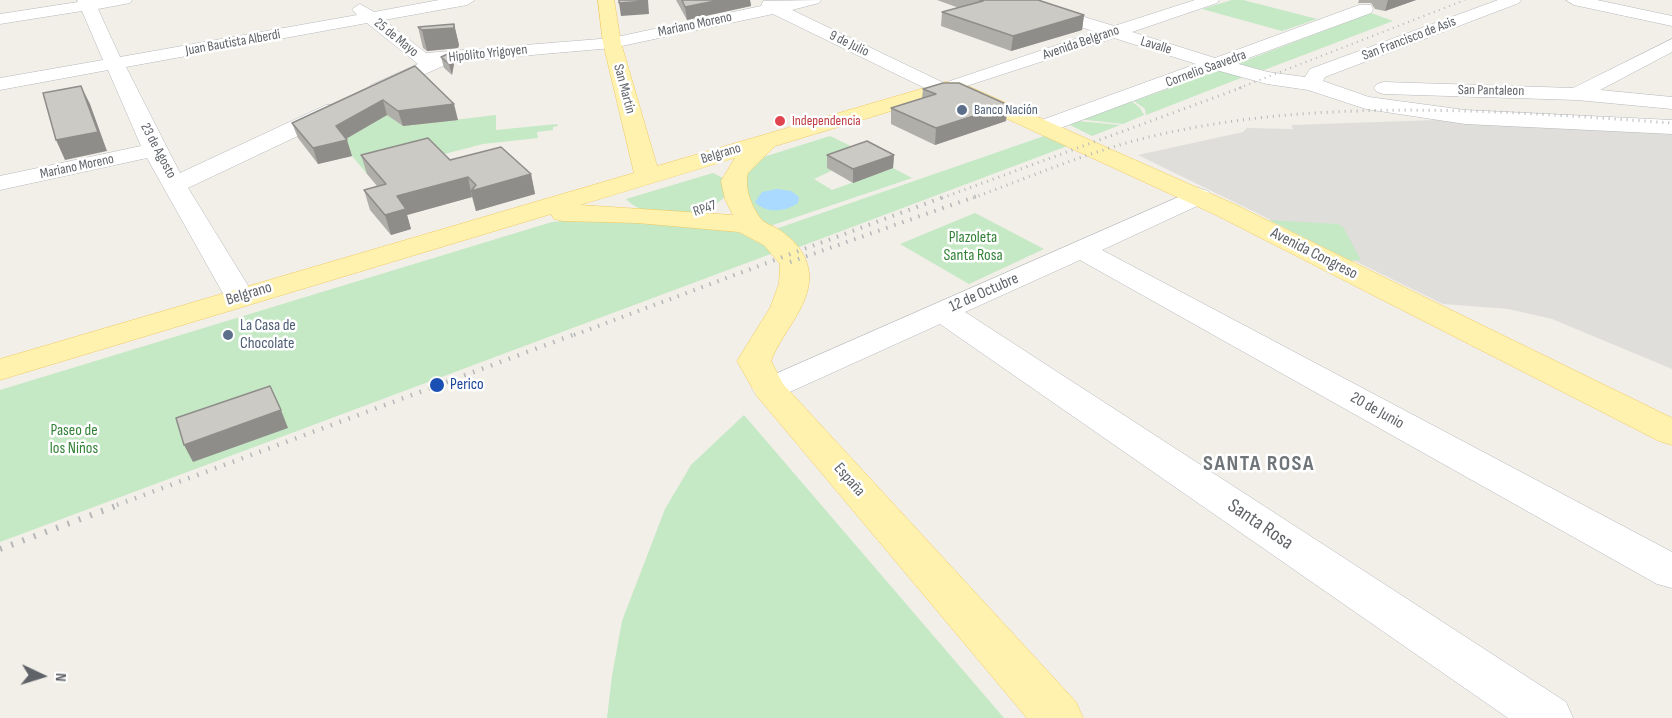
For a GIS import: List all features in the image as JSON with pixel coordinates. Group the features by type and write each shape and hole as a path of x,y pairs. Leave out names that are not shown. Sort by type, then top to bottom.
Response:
{"main road":[{"name":"San Martín","path":"606,0 612,43 639,179"},
{"name":"Avenida Congreso","path":"945,88 1047,126 1199,196 1672,433"},
{"name":"Belgrano","path":"0,370 945,88"},
{"name":"Belgrano","path":"732,187 736,171 770,140"},
{"name":"RP47","path":"678,167 707,169 726,176 753,227"},
{"path":"639,179 622,190 621,196 626,206 642,213"},
{"name":"RP47","path":"672,217 712,209 728,199 732,187"},
{"name":"Belgrano","path":"499,221 560,213 642,213 753,227"},
{"name":"España","path":"753,227 790,254 795,264 794,283 788,305 774,329 758,348 754,361 769,389 1058,718"}],"street":[{"path":"0,19 86,3 124,0"},
{"name":"25 de Mayo","path":"349,0 433,60"},
{"name":"Juan Bautista Alberdi","path":"0,84 467,0"},
{"name":"9 de Julio","path":"757,0 945,88"},
{"name":"Mariano Moreno","path":"612,43 813,0"},
{"name":"Lavalle","path":"1012,0 1218,65 1267,78 1311,84"},
{"name":"Avenida Belgrano","path":"945,88 1211,0"},
{"name":"San Francisco de Asis","path":"1311,84 1317,73 1513,0"},
{"path":"1574,0 1672,21"},
{"name":"Cornelio Saavedra","path":"1047,126 1365,9 1338,2"},
{"name":"23 de Agosto","path":"86,3 154,150 176,184 240,297"},
{"name":"Hipólito Yrigoyen","path":"176,184 433,60 612,43"},
{"path":"1577,93 1672,45"},
{"path":"1311,84 1366,103 1401,110 1465,117 1596,121 1672,127"},
{"name":"San Pantaleon","path":"1311,84 1343,87 1577,93 1672,104"},
{"name":"Mariano Moreno","path":"0,183 154,150"},
{"name":"12 de Octubre","path":"769,389 1199,196"},
{"name":"20 de Junio","path":"1082,250 1672,572"},
{"name":"Santa Rosa","path":"942,311 1548,718"}],"shaded area":[{"path":"1437,120 1672,132 1672,369 1552,319 1508,309 1443,304 1138,155 1243,132 1247,128 1293,129 1291,125"}],"green space":[{"path":"1232,0 1243,0 1317,19 1282,31 1202,9"},
{"path":"1371,13 1393,21 1264,70 1234,65"},
{"path":"1223,69 1251,74 1146,115 1145,109 1134,101"},
{"path":"1131,101 1140,108 1144,115 1123,124 1078,119"},
{"path":"370,102 403,126 496,115 496,130 557,124 558,126 553,127 553,130 537,132 538,138 483,144 367,174 333,133"},
{"path":"1078,121 1120,125 1092,136 1068,124"},
{"path":"1047,135 1070,145 791,250 767,232"},
{"path":"830,136 867,154 814,179 832,190 893,168 912,178 764,228 755,222 741,172 754,160"},
{"path":"713,173 723,178 728,193 719,202 693,213 664,215 649,212 636,207 626,199"},
{"name":"Plazoleta Santa Rosa","path":"975,213 1044,249 969,284 900,244"},
{"name":"Paseo de los Niños","path":"582,219 731,228 776,252 0,542 0,390 552,222"},
{"path":"1269,220 1338,224 1343,227 1361,260 1351,261"},
{"path":"744,415 1004,718 607,718 622,621 665,509 691,465"}],"water":[{"path":"777,189 791,191 799,197 798,203 782,210 770,210 755,202 762,192"}],"building":[{"path":"619,0 647,0 647,1 619,3"},
{"path":"682,0 720,0 685,7"},
{"path":"980,0 1038,0 1084,15 1013,36 942,12 983,1"},
{"path":"454,24 454,28 422,30 418,27"},
{"path":"452,52 449,64 441,57"},
{"path":"415,66 454,104 398,111 383,100 336,126 347,140 313,148 292,123"},
{"path":"943,83 959,83 1008,105 936,128 891,108 936,94 923,89"},
{"path":"81,86 98,132 56,140 43,93"},
{"path":"428,138 450,160 501,147 531,174 471,191 476,185 468,177 397,196 406,209 385,215 364,190 386,184 361,155"},
{"path":"867,141 894,155 853,169 827,155"},
{"path":"270,386 281,410 184,445 176,418"}],"railway":[{"path":"1239,88 1465,0"},
{"path":"942,198 1243,87"},
{"path":"973,198 1066,163 1138,140 1225,122 1288,115 1352,111 1481,111 1672,123"},
{"path":"574,335 946,196"},
{"path":"790,262 977,196"},
{"path":"117,505 578,333"},
{"path":"0,549 121,504"}],"place":[{"name":"Banco Nación","path":"962,110"},
{"name":"Independencia","path":"780,121"},
{"name":"La Casa de Chocolate","path":"228,335"},
{"name":"Perico","path":"437,385"}],"district":[{"name":"SANTA ROSA","path":"1259,464"}]}
